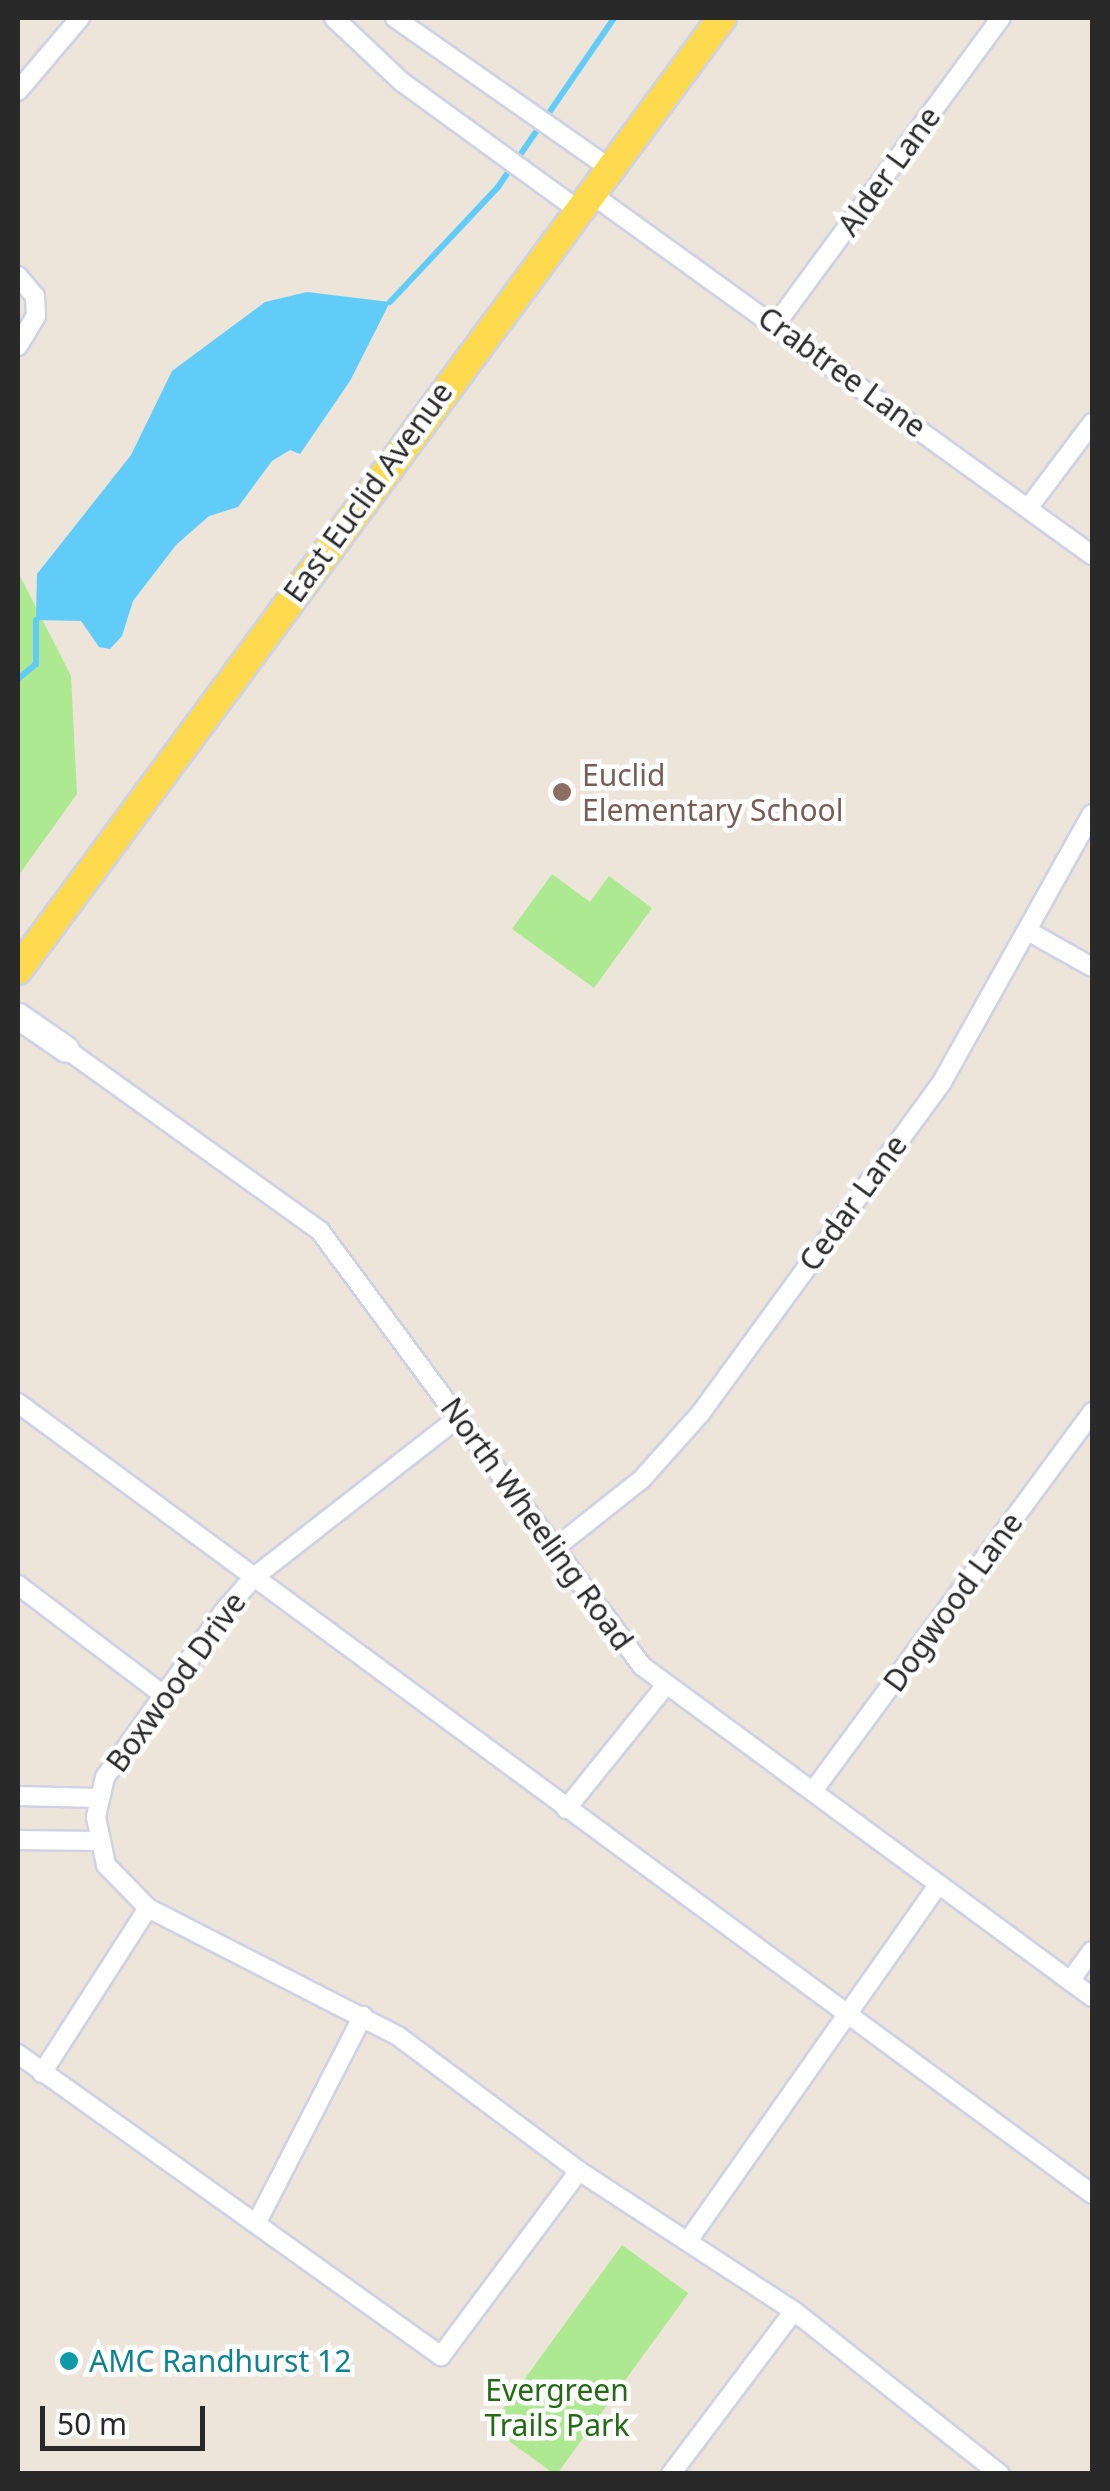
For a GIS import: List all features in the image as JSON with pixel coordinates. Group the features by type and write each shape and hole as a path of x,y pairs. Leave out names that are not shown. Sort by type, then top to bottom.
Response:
{"main road":[{"name":"East Euclid Avenue","path":"18,970 722,18"}],"street":[{"path":"18,92 80,18"},
{"name":"Crabtree Lane","path":"334,18 402,82 527,172 584,201 776,324 1092,554"},
{"path":"395,18 609,168"},
{"name":"Alder Lane","path":"776,324 1001,18"},
{"path":"18,276 35,296 36,316 18,346"},
{"path":"1029,507 1092,423"},
{"name":"Cedar Lane","path":"556,1548 642,1478 700,1414 942,1082 1092,814"},
{"path":"1028,931 1092,968"},
{"name":"North Wheeling Road","path":"18,1016 320,1231 556,1548 619,1640 666,1685 1092,1997"},
{"path":"18,1404 1092,2194"},
{"name":"Dogwood Lane","path":"813,1791 1092,1412"},
{"name":"Boxwood Drive","path":"459,1417 254,1577 117,1754 99,1798 99,1841 120,1886 148,1908 363,2016 579,2171 690,2238 794,2311 1000,2474"},
{"path":"18,1586 162,1694"},
{"path":"566,1809 666,1685"},
{"path":"18,1796 99,1798"},
{"path":"18,1840 99,1841"},
{"path":"690,2238 937,1886"},
{"path":"42,2072 148,1908"},
{"path":"1070,1981 1092,1951"},
{"path":"257,2222 363,2016"},
{"path":"18,2054 441,2356 579,2171"},
{"path":"671,2474 794,2311"}],"green space":[{"path":"18,572 71,676 77,794 18,876"},
{"path":"552,874 590,902 609,876 652,908 594,988 512,929"},
{"name":"Evergreen Trails Park","path":"622,2245 688,2293 557,2474 490,2427"}],"water":[{"path":"307,292 390,302 350,381 300,454 290,450 272,461 238,507 209,516 176,545 133,601 122,636 110,649 99,647 81,621 36,620 37,574 131,455 172,371 265,302"}],"waterway":[{"path":"390,302 498,187 614,18"},
{"path":"18,679 36,664 36,620"}],"place":[{"name":"Euclid Elementary School","path":"562,792"},
{"name":"AMC Randhurst 12","path":"69,2361"}]}
